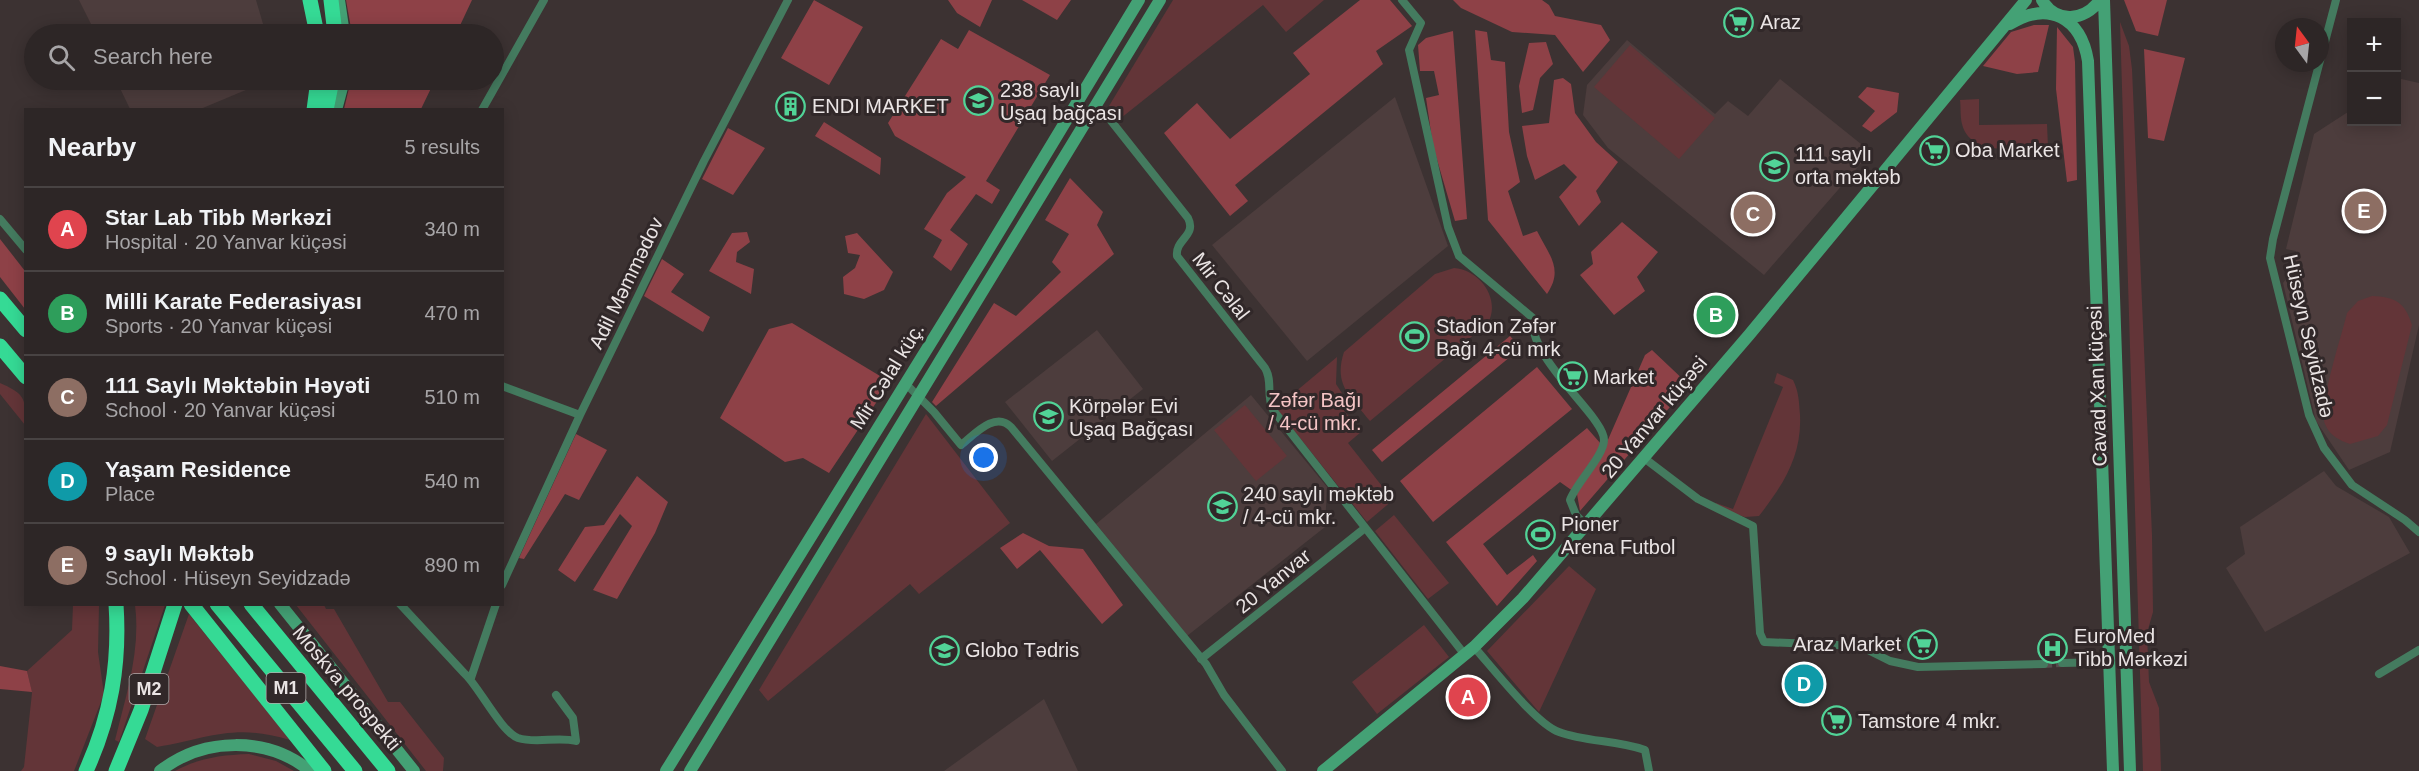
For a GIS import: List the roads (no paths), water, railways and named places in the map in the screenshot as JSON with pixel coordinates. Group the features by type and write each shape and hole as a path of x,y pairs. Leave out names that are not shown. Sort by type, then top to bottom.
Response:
{"highway":[{"path":"310,0 315,24"},
{"path":"331,0 334,24"},
{"path":"314,108 317,90"},
{"path":"326,108 331,90"},
{"path":"0,299 24,328"},
{"path":"0,346 24,375"},
{"name":"M2","path":"87,771 105,725 114,690 117,666 116,606"},
{"name":"M2","path":"116,771 148,691 174,606"},
{"path":"193,606 324,771"},
{"name":"M1","path":"219,606 355,771"},
{"name":"Moskva prospekti","path":"252,606 388,771"}],"street":[{"path":"339,0 343,24"},
{"path":"504,71 544,0"},
{"name":"Adil Məmmədov","path":"504,581 580,415 704,161 788,0"},
{"name":"Mir Cəlal küç.","path":"666,771 1139,0"},
{"name":"Mir Cəlal küç.","path":"690,771 1160,0"},
{"path":"1402,0 1421,23 1409,50 1446,219 1459,256 1533,318 1534,337 1558,375 1601,429 1604,438 1602,447 1570,500 1576,515 1587,526"},
{"name":"20 Yanvar küçəsi","path":"1323,771 1469,651 1523,598 1587,526 2026,0"},
{"name":"Cavad Xan küçəsi","path":"2042,0 2051,11 2080,33 2088,61 2113,771"},
{"path":"2004,28 2029,14 2044,12 2069,18 2084,15 2102,0"},
{"name":"Cavad Xan küçəsi","path":"2102,0 2130,771"},
{"name":"Hüseyn Seyidzadə","path":"2336,0 2273,239 2270,258 2309,415 2324,448 2352,485 2406,520 2419,532"},
{"path":"337,108 341,90"},
{"path":"483,108 493,90"},
{"name":"Mir Cəlal","path":"1094,106 1108,117 1188,218 1191,227 1189,234 1178,245 1177,256 1268,373 1273,410 1365,528"},
{"path":"0,219 24,248"},
{"path":"905,383 961,445 989,424 1000,420 1006,422 1201,658 1212,672 1224,695 1282,771"},
{"path":"504,387 580,415"},
{"path":"1644,458 1698,499 1753,526 1760,633 1764,642 1860,646 1890,661 1918,667 2044,664"},
{"path":"1365,528 1469,651 1542,722 1556,732 1619,742 1645,750 1649,771"},
{"name":"20 Yanvar","path":"1201,658 1365,528"},
{"name":"Moskva prospekti","path":"282,606 414,771"},
{"path":"402,606 471,678 476,689 514,736 527,740 576,741 573,718 556,695"},
{"path":"471,678 495,606"},
{"path":"2379,674 2419,650"},
{"path":"2062,663 2108,662"},
{"path":"729,669 746,679"},
{"path":"160,771 191,754 228,745 267,748 284,754 310,771"}],"tunnel":[{"path":"2044,664 2062,663"}],"place":[{"name":"Araz","path":"1739,22"},
{"name":"238 saylı Uşaq bağçası","path":"979,101"},
{"name":"ENDI MARKET","path":"791,106"},
{"name":"Oba Market","path":"1934,150"},
{"name":"111 saylı orta məktəb","path":"1774,166"},
{"name":"9 saylı Məktəb","path":"2364,211"},
{"name":"111 Saylı Məktəbin Həyəti","path":"1753,214"},
{"name":"Milli Karate Federasiyası","path":"1716,315"},
{"name":"Stadion Zəfər Bağı 4-cü mrk","path":"1415,337"},
{"name":"Market","path":"1572,377"},
{"name":"Körpələr Evi Uşaq Bağçası","path":"1048,417"},
{"name":"240 saylı məktəb / 4-cü mkr.","path":"1222,506"},
{"name":"Pioner Arena Futbol","path":"1540,535"},
{"name":"Araz Market","path":"1922,644"},
{"name":"EuroMed Tibb Mərkəzi","path":"2053,648"},
{"name":"Globo Tədris","path":"944,650"},
{"name":"Yaşam Residence","path":"1804,684"},
{"name":"Star Lab Tibb Mәrkәzi","path":"1468,697"},
{"name":"Tamstore 4 mkr.","path":"1837,721"}],"park label":[{"name":"Zəfər Bağı / 4-cü mkr.","path":"1315,412"}]}
